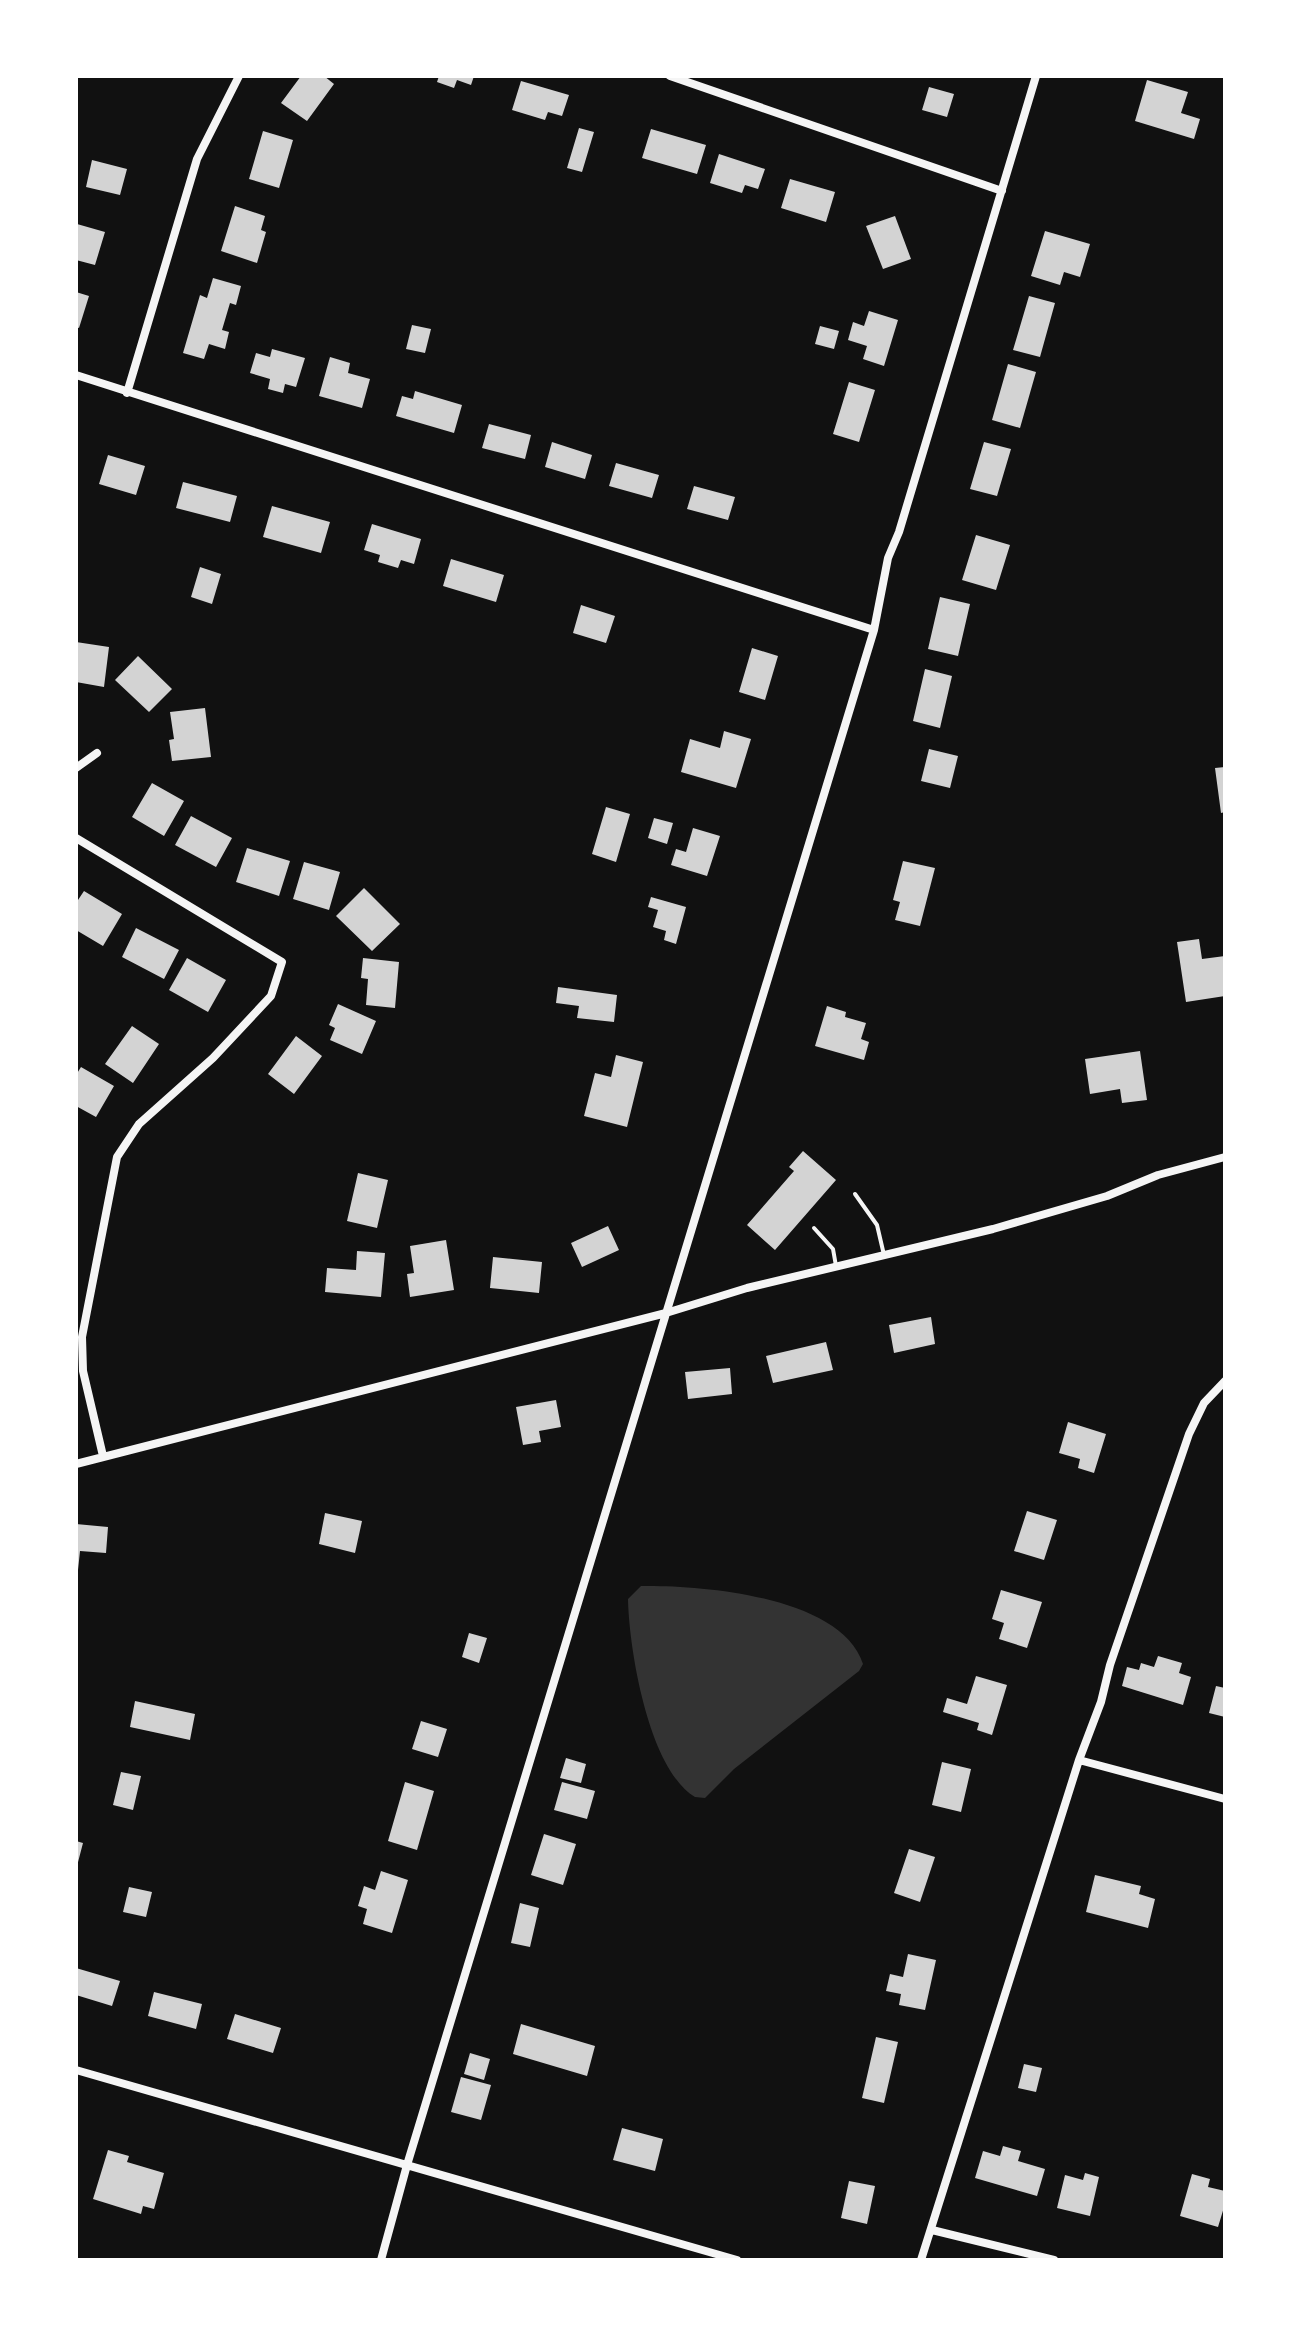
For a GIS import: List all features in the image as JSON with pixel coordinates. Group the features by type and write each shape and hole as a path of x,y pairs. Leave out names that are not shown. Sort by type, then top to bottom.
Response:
{"street":[{"path":"127,393 197,159 239,76"},
{"path":"670,76 1002,191"},
{"path":"381,2260 407,2165 874,630 888,558 1036,76"},
{"path":"76,375 874,630"},
{"path":"76,768 97,753"},
{"path":"76,838 282,962 271,996 213,1058 139,1124 117,1157 82,1337 83,1371 103,1456"},
{"path":"76,1464 666,1313 747,1288 1021,1221 1107,1196 1158,1175 1225,1157"},
{"path":"921,2260 1079,1760 1189,1434 1204,1403 1225,1381"},
{"path":"1079,1760 1225,1799"},
{"path":"76,2070 737,2260"},
{"path":"932,2230 1054,2260"}],"lane":[{"path":"855,1194 877,1225 884,1255"},
{"path":"814,1228 833,1249 836,1266"}],"shaded area":[{"path":"641,1586 732,1592 799,1609 827,1623 850,1641 863,1664 859,1671 734,1769 705,1798 695,1797 679,1783 665,1762 645,1707 632,1648 628,1599"}],"building":[{"path":"301,76 324,76 334,84 307,121 281,103"},
{"path":"439,76 474,76 471,85 457,80 454,88 437,82"},
{"path":"1147,80 1188,92 1181,113 1200,119 1194,139 1135,121"},
{"path":"521,81 569,95 562,116 548,112 545,120 512,110"},
{"path":"929,87 954,94 947,117 922,110"},
{"path":"579,128 594,132 582,172 567,168"},
{"path":"651,129 706,145 697,174 642,158"},
{"path":"263,131 293,140 279,188 249,179"},
{"path":"719,154 765,169 758,189 745,185 742,193 710,183"},
{"path":"92,160 127,169 120,195 86,187"},
{"path":"790,179 835,192 826,222 781,208"},
{"path":"235,206 265,216 261,230 266,232 257,263 221,251"},
{"path":"895,216 911,259 883,269 866,226"},
{"path":"77,224 105,232 95,265 76,260"},
{"path":"1045,231 1090,244 1080,277 1064,272 1060,285 1031,276"},
{"path":"213,278 241,286 236,305 230,303 222,330 229,332 225,349 209,344 204,359 183,353 200,295 207,298"},
{"path":"76,292 89,296 79,328 76,327"},
{"path":"1029,296 1055,303 1040,357 1013,350"},
{"path":"869,311 898,320 884,366 863,359 867,346 848,340 853,322 864,326"},
{"path":"412,325 431,329 425,353 406,349"},
{"path":"820,326 839,331 834,349 815,344"},
{"path":"272,349 305,358 296,387 285,384 283,393 268,389 270,379 250,373 256,353 270,357"},
{"path":"330,357 350,363 348,373 370,379 362,408 319,396"},
{"path":"1008,364 1036,372 1020,428 992,420"},
{"path":"849,382 875,390 859,442 833,434"},
{"path":"415,391 462,405 454,433 396,416 402,396 413,399"},
{"path":"489,424 531,435 525,459 482,448"},
{"path":"552,442 592,455 585,479 545,467"},
{"path":"984,442 1011,449 997,496 970,489"},
{"path":"108,455 145,466 136,495 99,484"},
{"path":"616,463 659,475 652,498 609,486"},
{"path":"183,482 237,496 230,522 176,508"},
{"path":"694,486 735,497 728,520 687,509"},
{"path":"272,506 330,522 321,553 263,537"},
{"path":"372,524 421,539 414,564 401,560 398,568 378,562 380,555 364,550"},
{"path":"976,535 1010,545 996,590 962,580"},
{"path":"451,559 504,575 496,602 443,586"},
{"path":"200,567 221,574 212,604 191,597"},
{"path":"940,597 970,604 958,656 928,649"},
{"path":"581,605 615,616 606,643 573,633"},
{"path":"76,642 109,647 104,687 76,682"},
{"path":"752,648 778,656 765,700 739,692"},
{"path":"138,656 172,689 149,712 115,680"},
{"path":"925,669 952,676 940,728 913,721"},
{"path":"205,708 211,757 172,761 169,740 174,739 170,712"},
{"path":"724,731 751,739 736,788 681,772 690,739 720,748"},
{"path":"929,749 958,756 950,788 921,781"},
{"path":"1225,767 1225,812 1221,813 1215,768"},
{"path":"152,783 184,801 164,836 132,817"},
{"path":"606,807 630,814 616,862 592,854"},
{"path":"191,816 232,838 216,867 175,845"},
{"path":"654,818 673,823 667,844 648,838"},
{"path":"693,828 720,836 707,876 671,865 676,849 686,852"},
{"path":"247,848 290,861 279,896 236,882"},
{"path":"903,861 935,868 920,926 895,920 900,902 893,900"},
{"path":"304,862 340,872 329,910 293,899"},
{"path":"364,888 400,924 372,951 336,916"},
{"path":"84,891 122,914 103,946 76,930 76,903"},
{"path":"651,897 686,907 676,944 664,940 666,931 653,927 658,910 648,907"},
{"path":"136,928 179,950 164,979 122,957"},
{"path":"1199,939 1202,959 1225,956 1225,996 1186,1002 1177,942"},
{"path":"187,958 226,980 208,1012 169,990"},
{"path":"363,958 399,962 395,1008 366,1005 368,979 361,978"},
{"path":"558,987 617,995 614,1022 577,1018 579,1006 556,1003"},
{"path":"338,1004 376,1021 362,1054 330,1040 335,1028 329,1025"},
{"path":"827,1006 846,1012 845,1017 866,1023 861,1039 869,1042 864,1060 815,1046"},
{"path":"132,1026 159,1044 133,1083 105,1064"},
{"path":"296,1036 322,1056 294,1094 268,1074"},
{"path":"1140,1051 1147,1100 1122,1103 1120,1089 1090,1094 1085,1059"},
{"path":"616,1055 643,1062 627,1127 584,1116 595,1073 611,1077"},
{"path":"81,1067 114,1086 96,1117 76,1106 76,1075"},
{"path":"803,1151 836,1180 775,1250 747,1225 794,1171 789,1167"},
{"path":"358,1173 388,1180 377,1228 347,1221"},
{"path":"608,1226 619,1250 582,1267 571,1243"},
{"path":"446,1240 454,1290 410,1297 407,1274 414,1273 410,1246"},
{"path":"357,1251 385,1253 381,1297 325,1292 327,1268 356,1270"},
{"path":"493,1257 542,1262 539,1293 490,1288"},
{"path":"931,1317 935,1344 894,1353 889,1325"},
{"path":"826,1342 833,1370 773,1383 766,1356"},
{"path":"730,1368 732,1394 688,1399 685,1372"},
{"path":"556,1400 561,1427 539,1431 541,1442 523,1445 516,1407"},
{"path":"1068,1422 1106,1434 1094,1473 1078,1468 1080,1459 1059,1453"},
{"path":"1027,1511 1057,1520 1044,1560 1014,1551"},
{"path":"325,1513 362,1521 355,1553 319,1544"},
{"path":"76,1524 108,1527 106,1553 80,1551 78,1570 76,1570"},
{"path":"1001,1590 1042,1602 1027,1648 999,1639 1004,1623 992,1619"},
{"path":"469,1633 487,1638 479,1663 462,1657"},
{"path":"1158,1656 1182,1663 1179,1673 1191,1677 1183,1705 1122,1686 1127,1667 1139,1670 1141,1663 1154,1667"},
{"path":"976,1676 1007,1685 992,1735 977,1730 979,1723 943,1712 947,1698 967,1704"},
{"path":"1216,1686 1225,1688 1225,1717 1209,1713"},
{"path":"135,1701 195,1714 190,1740 130,1727"},
{"path":"421,1721 447,1729 438,1757 412,1749"},
{"path":"566,1758 586,1764 581,1783 560,1778"},
{"path":"942,1762 971,1769 961,1812 932,1805"},
{"path":"121,1772 141,1776 133,1810 113,1805"},
{"path":"405,1782 434,1791 417,1850 388,1841"},
{"path":"562,1782 595,1791 587,1819 554,1810"},
{"path":"544,1834 576,1844 563,1885 531,1875"},
{"path":"76,1841 83,1843 77,1866 76,1866"},
{"path":"909,1849 935,1857 920,1902 894,1893"},
{"path":"381,1871 408,1880 392,1933 363,1924 367,1909 358,1906 364,1886 375,1890"},
{"path":"1095,1875 1141,1886 1139,1894 1155,1899 1148,1928 1086,1912"},
{"path":"129,1887 152,1892 146,1917 123,1912"},
{"path":"520,1903 539,1908 530,1947 511,1943"},
{"path":"908,1954 936,1960 925,2010 899,2005 901,1994 886,1991 890,1974 903,1977"},
{"path":"76,1968 120,1981 112,2006 76,1995"},
{"path":"154,1992 202,2004 196,2029 148,2016"},
{"path":"235,2014 281,2028 273,2053 227,2039"},
{"path":"521,2024 595,2046 587,2076 513,2054"},
{"path":"876,2037 898,2042 884,2103 862,2098"},
{"path":"470,2053 490,2059 484,2080 464,2074"},
{"path":"1024,2064 1042,2068 1036,2092 1018,2088"},
{"path":"461,2077 491,2085 481,2120 451,2112"},
{"path":"622,2128 663,2139 655,2171 613,2160"},
{"path":"1003,2146 1021,2151 1018,2161 1045,2169 1037,2196 975,2178 983,2151 1000,2156"},
{"path":"108,2150 129,2156 127,2162 164,2173 154,2209 143,2206 141,2214 93,2199"},
{"path":"1085,2173 1099,2177 1090,2216 1057,2208 1065,2175 1083,2180"},
{"path":"1192,2174 1210,2179 1208,2187 1225,2191 1225,2204 1218,2227 1180,2216"},
{"path":"849,2181 875,2186 867,2224 841,2218"}]}
